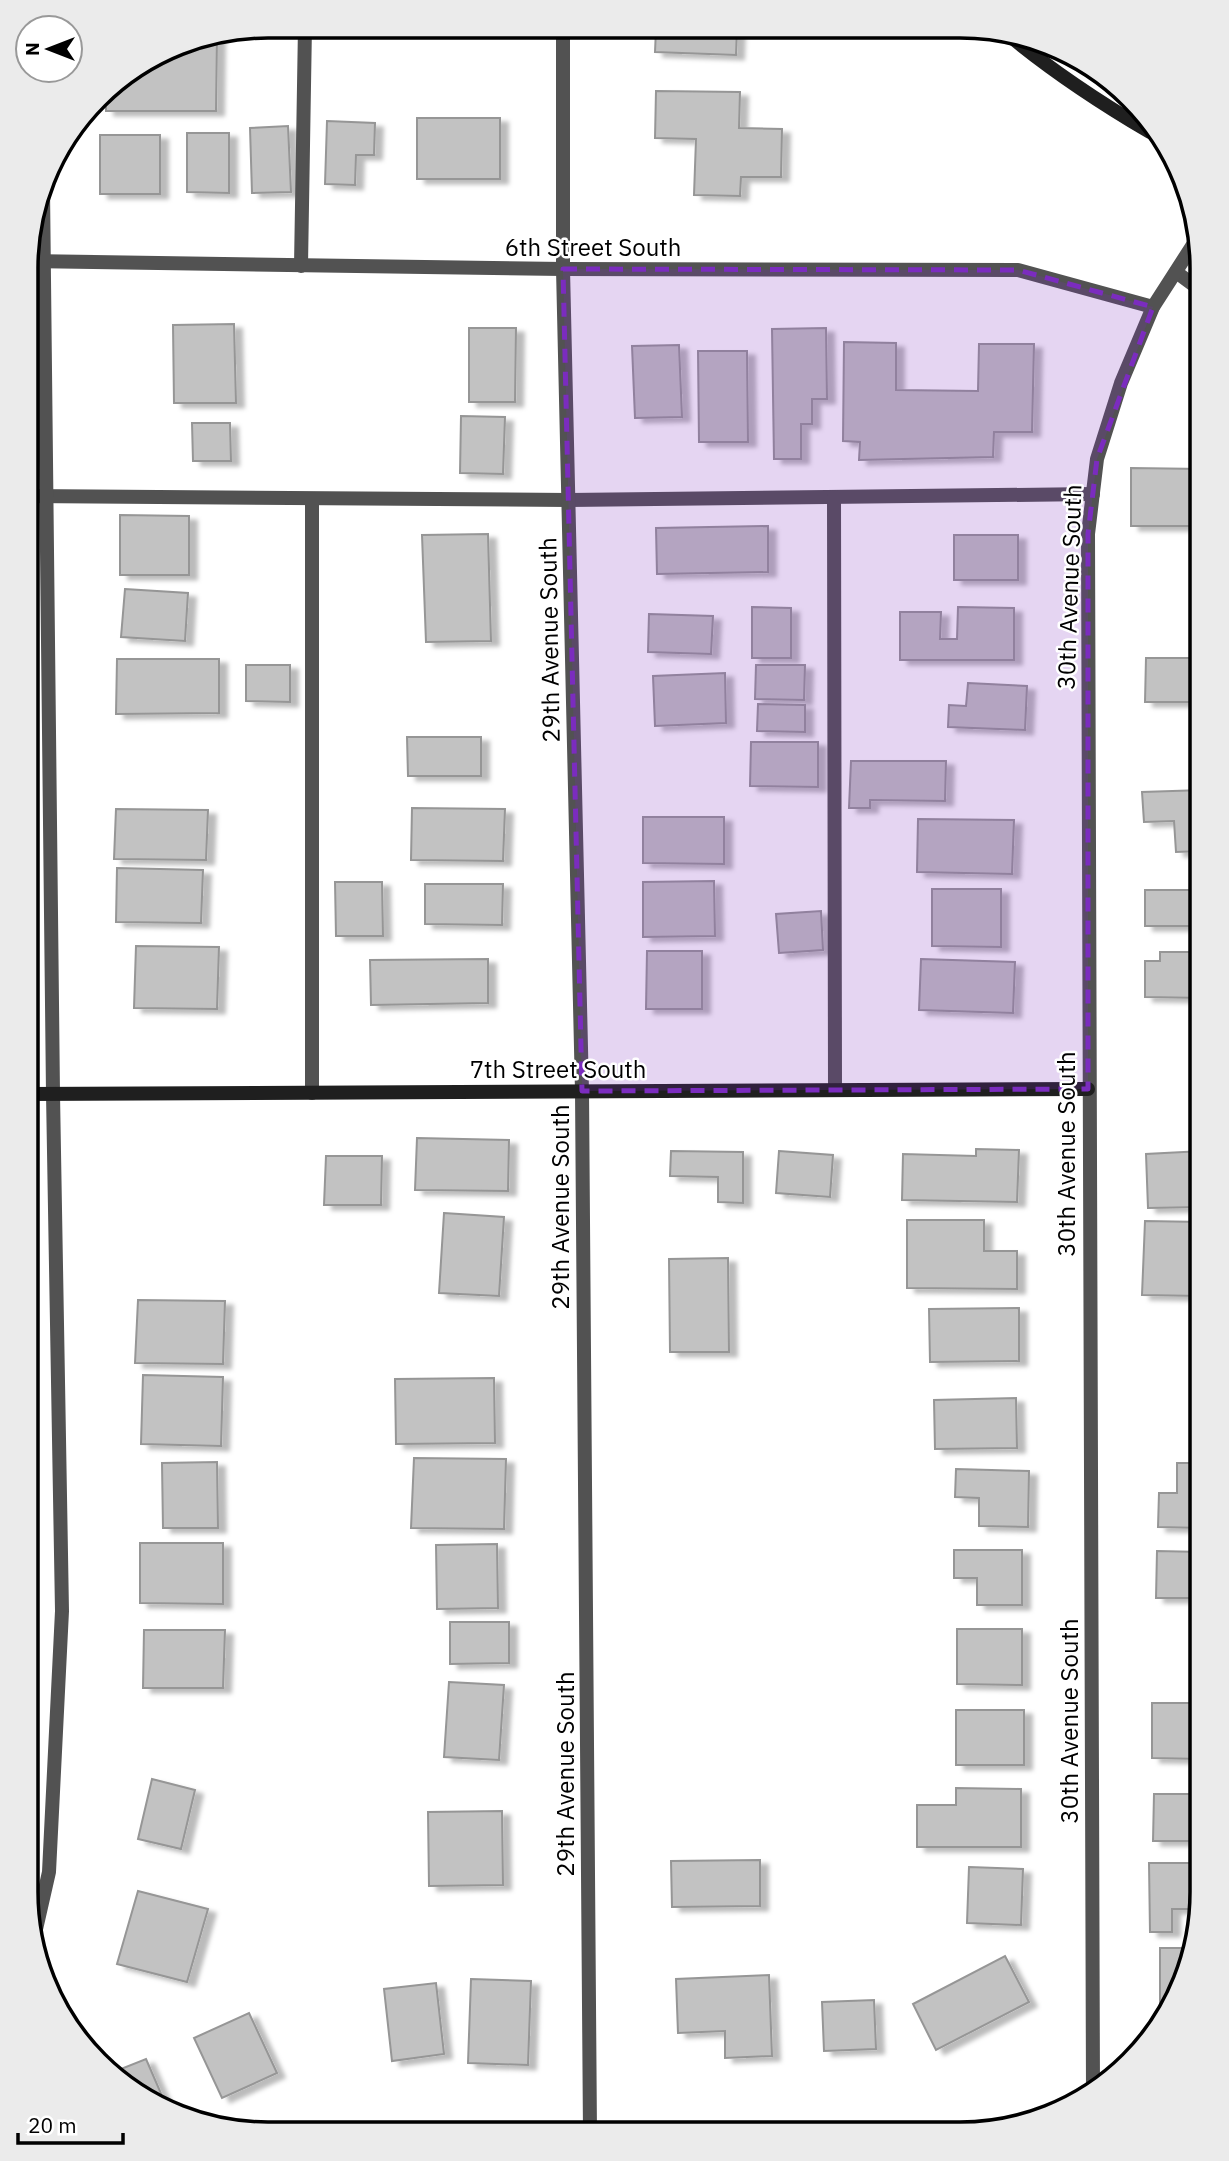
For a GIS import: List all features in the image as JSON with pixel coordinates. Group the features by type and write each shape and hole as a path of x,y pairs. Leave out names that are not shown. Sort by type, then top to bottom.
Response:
{"street":[{"path":"301,266 305,38"},
{"name":"29th Avenue South","path":"563,38 564,270 582,1091 590,2122"},
{"path":"1025,49 1140,126"},
{"path":"39,1914 49,1872 62,1611 43,222"},
{"name":"30th Avenue South","path":"1093,2080 1088,534 1097,459 1117,396 1153,307 1189,250"},
{"name":"6th Street South","path":"38,262 564,270 1018,270 1153,307"},
{"path":"1175,272 1190,283"},
{"path":"38,497 569,500 1093,494"},
{"path":"834,497 835,1090"},
{"path":"312,499 312,1093"},
{"name":"7th Street South","path":"38,1094 1088,1089"}],"highlighted area":[{"path":"563,269 1018,270 1153,307 1097,459 1088,534 1088,1089 582,1091"}],"building":[{"path":"656,38 737,38 736,55 655,52"},
{"path":"217,44 216,111 106,111 106,107 117,96 154,69"},
{"path":"656,91 740,92 739,128 782,129 781,177 741,177 740,196 694,195 696,139 655,138"},
{"path":"417,118 500,118 500,179 417,179"},
{"path":"327,121 375,123 374,155 356,155 355,185 325,184"},
{"path":"288,126 291,192 252,193 250,128"},
{"path":"187,133 229,133 229,193 187,192"},
{"path":"100,135 160,135 160,194 100,194"},
{"path":"234,324 236,403 174,403 173,325"},
{"path":"469,328 516,328 515,402 469,402"},
{"path":"826,328 827,399 812,399 812,424 801,424 801,459 774,459 772,329"},
{"path":"844,342 896,343 896,390 978,391 979,344 1034,344 1032,432 994,432 993,457 859,460 860,442 843,441"},
{"path":"679,345 682,417 635,418 632,346"},
{"path":"698,351 747,351 748,442 699,442"},
{"path":"461,416 505,417 503,474 460,473"},
{"path":"192,423 230,423 231,461 193,461"},
{"path":"1131,468 1190,469 1190,526 1131,526"},
{"path":"120,515 189,516 189,575 120,575"},
{"path":"768,526 768,572 657,574 656,528"},
{"path":"488,534 491,641 426,642 422,535"},
{"path":"954,535 1018,535 1018,580 954,580"},
{"path":"125,589 188,593 185,641 121,637"},
{"path":"752,607 791,608 791,658 752,658"},
{"path":"958,607 1014,608 1014,660 900,660 900,612 941,612 940,639 957,639"},
{"path":"649,614 713,616 711,654 648,652"},
{"path":"1146,658 1190,658 1190,702 1145,702"},
{"path":"117,659 219,659 219,713 116,714"},
{"path":"246,665 290,665 290,702 246,701"},
{"path":"756,665 805,665 804,700 755,699"},
{"path":"725,673 726,723 655,726 653,676"},
{"path":"968,683 1027,686 1025,730 948,727 949,705 966,706"},
{"path":"758,704 805,705 805,732 757,731"},
{"path":"407,737 481,737 481,776 408,776"},
{"path":"751,742 818,742 818,787 750,786"},
{"path":"851,761 946,761 945,801 870,800 870,808 849,808"},
{"path":"1190,790 1190,851 1176,852 1174,821 1144,822 1142,792"},
{"path":"412,808 505,809 503,861 411,860"},
{"path":"116,809 208,810 206,860 114,859"},
{"path":"643,817 724,817 724,864 643,863"},
{"path":"918,819 1014,820 1012,874 917,872"},
{"path":"117,868 203,870 201,923 116,922"},
{"path":"714,881 715,936 643,937 643,882"},
{"path":"335,882 382,882 383,936 336,936"},
{"path":"425,884 503,884 502,925 425,924"},
{"path":"932,889 1001,889 1001,947 932,946"},
{"path":"1145,890 1190,890 1190,926 1145,926"},
{"path":"821,911 823,950 779,953 776,914"},
{"path":"136,946 219,947 217,1009 134,1008"},
{"path":"647,951 702,951 702,1009 646,1009"},
{"path":"1160,952 1190,952 1190,998 1145,997 1145,961 1160,961"},
{"path":"488,959 488,1003 371,1005 370,960"},
{"path":"921,959 1015,962 1013,1013 919,1010"},
{"path":"417,1138 509,1140 508,1191 415,1190"},
{"path":"976,1149 1019,1150 1017,1202 902,1200 903,1154 976,1156"},
{"path":"671,1151 743,1152 743,1203 718,1202 718,1177 670,1176"},
{"path":"779,1151 833,1155 830,1197 776,1193"},
{"path":"1190,1152 1190,1207 1148,1208 1146,1154"},
{"path":"326,1156 382,1156 381,1205 324,1205"},
{"path":"444,1213 504,1217 499,1296 439,1293"},
{"path":"907,1220 984,1220 984,1251 1017,1251 1017,1289 907,1288"},
{"path":"1145,1221 1190,1222 1190,1296 1142,1295"},
{"path":"728,1258 729,1352 670,1352 669,1259"},
{"path":"138,1300 225,1301 223,1364 135,1363"},
{"path":"1019,1308 1019,1361 930,1362 929,1309"},
{"path":"143,1375 223,1377 221,1446 141,1444"},
{"path":"494,1378 495,1443 396,1444 395,1379"},
{"path":"1016,1398 1017,1448 935,1449 934,1400"},
{"path":"414,1458 506,1459 504,1529 411,1528"},
{"path":"217,1462 218,1528 163,1528 162,1463"},
{"path":"1177,1463 1190,1463 1190,1528 1158,1527 1159,1493 1177,1493"},
{"path":"956,1469 1029,1471 1028,1527 979,1526 979,1498 955,1497"},
{"path":"140,1543 223,1543 223,1604 140,1603"},
{"path":"497,1544 498,1608 437,1609 436,1545"},
{"path":"954,1550 1022,1550 1022,1605 977,1605 977,1578 954,1578"},
{"path":"1157,1551 1190,1552 1190,1598 1156,1598"},
{"path":"450,1622 509,1622 509,1663 450,1664"},
{"path":"957,1629 1022,1629 1022,1685 957,1684"},
{"path":"144,1630 225,1630 223,1688 143,1688"},
{"path":"449,1682 504,1685 499,1760 444,1757"},
{"path":"1152,1703 1190,1703 1190,1759 1152,1758"},
{"path":"956,1710 1024,1710 1024,1765 956,1765"},
{"path":"152,1779 195,1790 181,1849 138,1839"},
{"path":"956,1788 1021,1789 1021,1847 917,1847 917,1805 956,1805"},
{"path":"1154,1794 1190,1794 1190,1841 1153,1841"},
{"path":"502,1811 503,1885 429,1886 428,1812"},
{"path":"760,1860 760,1906 672,1907 671,1861"},
{"path":"1149,1863 1190,1863 1190,1909 1172,1909 1172,1932 1150,1932"},
{"path":"969,1867 1023,1869 1021,1925 967,1923"},
{"path":"138,1891 208,1909 187,1982 117,1964"},
{"path":"1160,1948 1183,1948 1167,1994 1160,2004"},
{"path":"1005,1956 1029,2002 936,2050 913,2004"},
{"path":"769,1975 772,2056 725,2058 725,2031 678,2033 676,1979"},
{"path":"471,1979 531,1981 528,2065 468,2063"},
{"path":"436,1983 444,2054 392,2061 384,1989"},
{"path":"874,2000 876,2049 824,2051 822,2002"},
{"path":"249,2013 277,2073 222,2098 194,2038"},
{"path":"146,2059 162,2096 141,2084 122,2069"}]}
